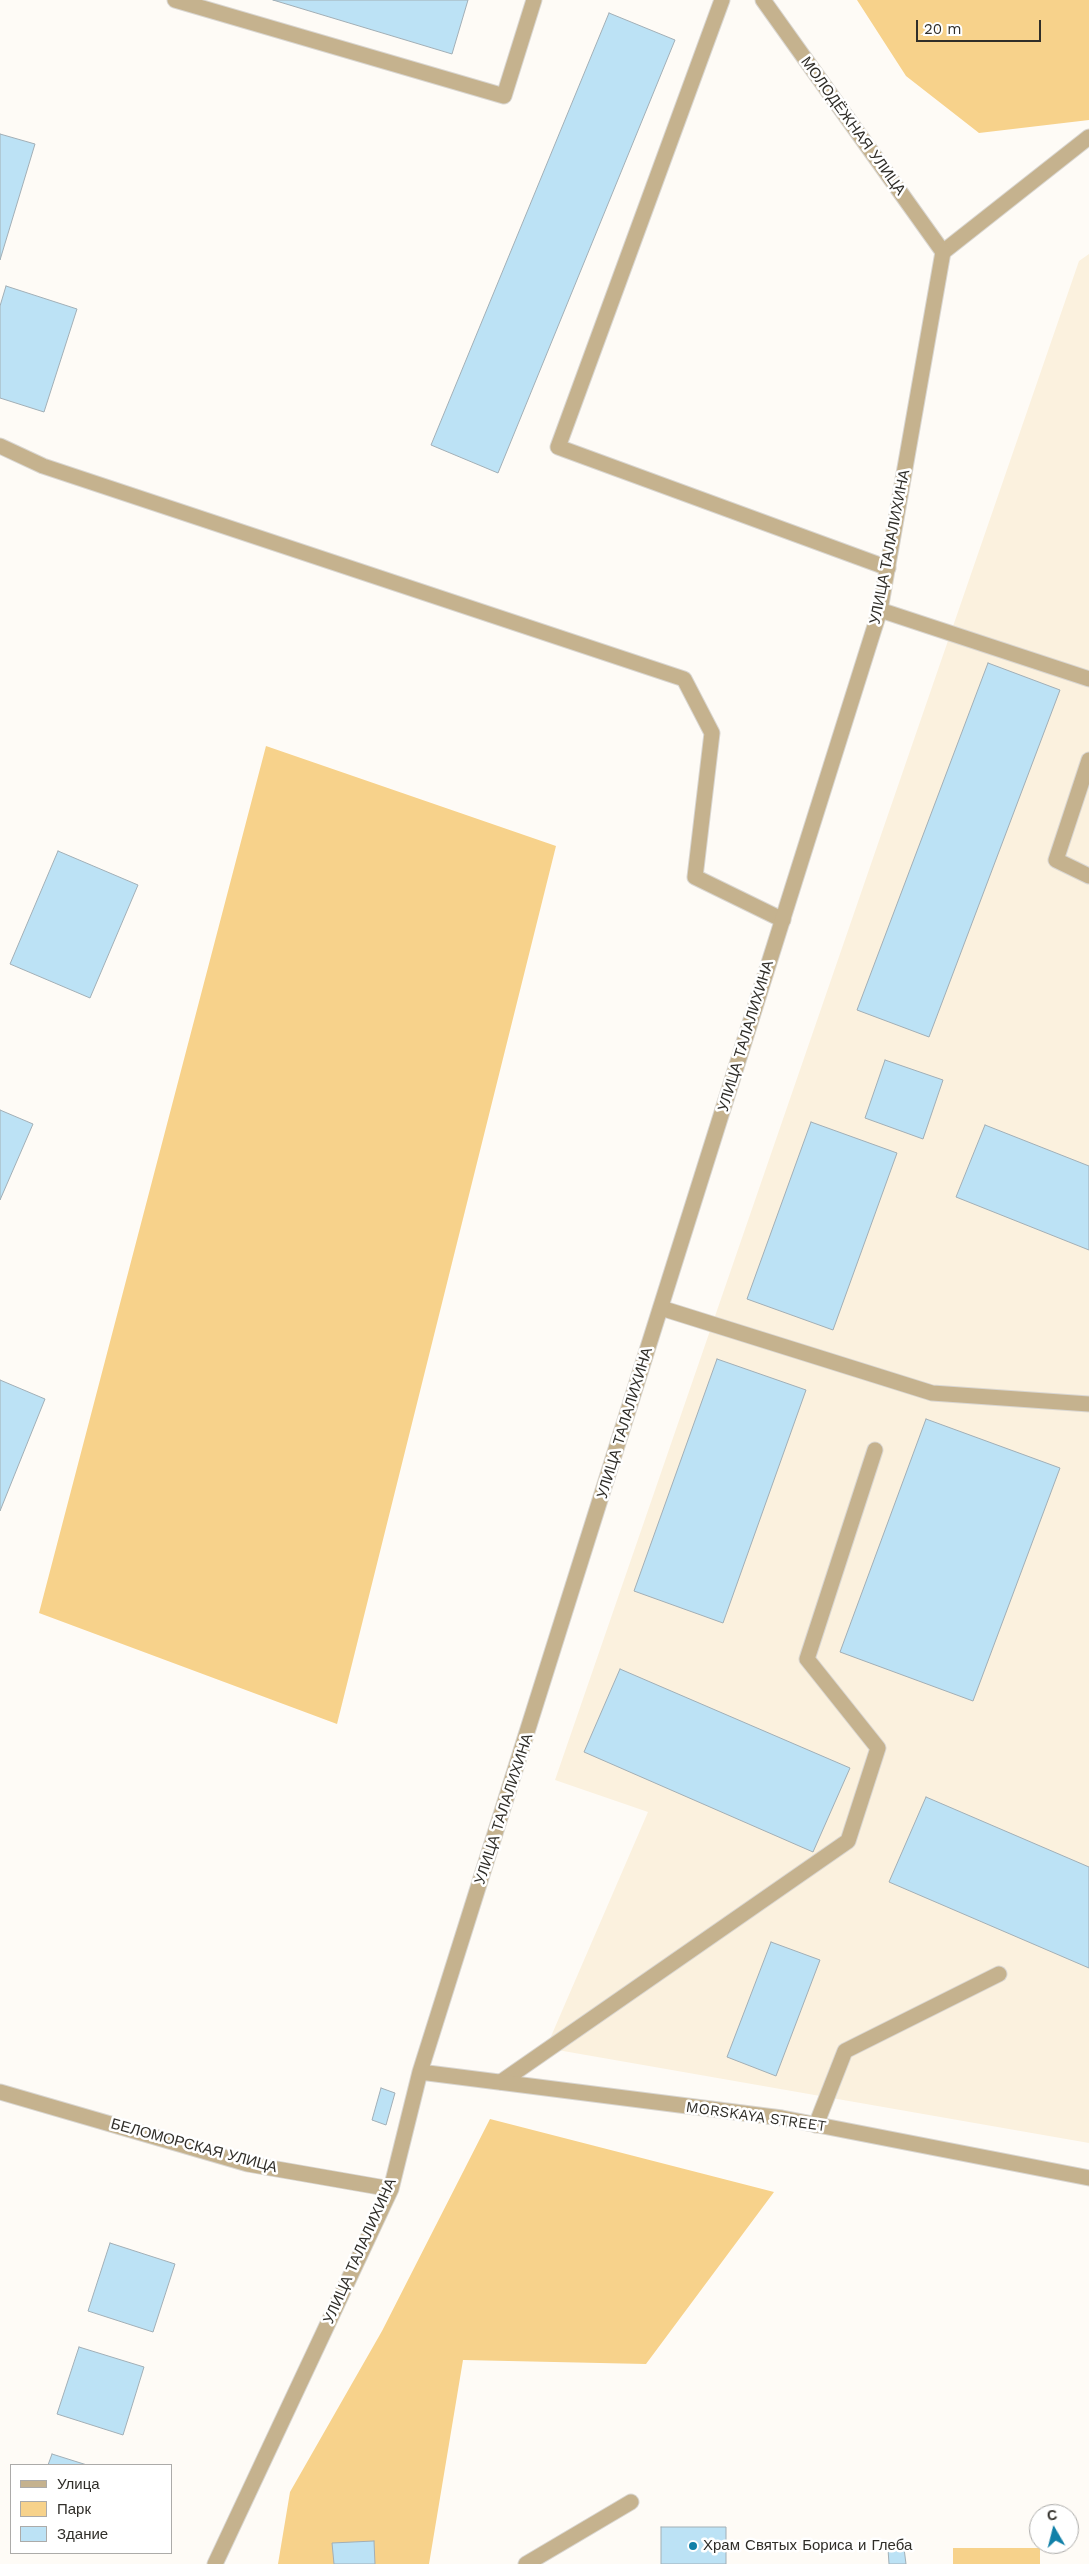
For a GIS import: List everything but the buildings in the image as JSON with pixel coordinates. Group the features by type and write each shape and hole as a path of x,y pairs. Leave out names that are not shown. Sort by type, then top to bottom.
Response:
{"street":[{"path":"175,0 504,96 534,0"},
{"path":"722,0 558,447 888,568"},
{"name":"МОЛОДЁЖНАЯ УЛИЦА","path":"762,0 943,252"},
{"path":"943,252 1089,137"},
{"name":"УЛИЦА ТАЛАЛИХИНА","path":"215,2564 391,2189 420,2072 880,610 943,252"},
{"path":"0,446 43,466 684,679 712,733 695,877 783,920"},
{"path":"880,610 1089,679"},
{"path":"1089,760 1056,860 1089,876"},
{"path":"661,1308 932,1393 1089,1404"},
{"path":"500,2082 848,1840 878,1748 807,1659 875,1450"},
{"path":"816,2125 844,2050 999,1974"},
{"name":"MORSKAYA STREET","path":"420,2072 816,2125 1089,2178"},
{"name":"БЕЛОМОРСКАЯ УЛИЦА","path":"0,2092 248,2164 391,2189"},
{"path":"526,2564 631,2502"}],"shaded area":[{"path":"1089,254 1089,2143 546,2048 648,1812 555,1780 1079,261"}],"green space":[{"path":"857,0 1089,0 1089,120 979,133 906,76"},
{"path":"266,746 556,846 337,1724 39,1613"},
{"path":"490,2119 774,2192 646,2364 463,2360 429,2564 278,2564 290,2492 382,2331"},
{"path":"953,2548 1029,2548 1029,2554 1040,2554 1040,2564 953,2564"}],"place":[{"name":"Храм Святых Бориса и Глеба","path":"693,2546"}]}
